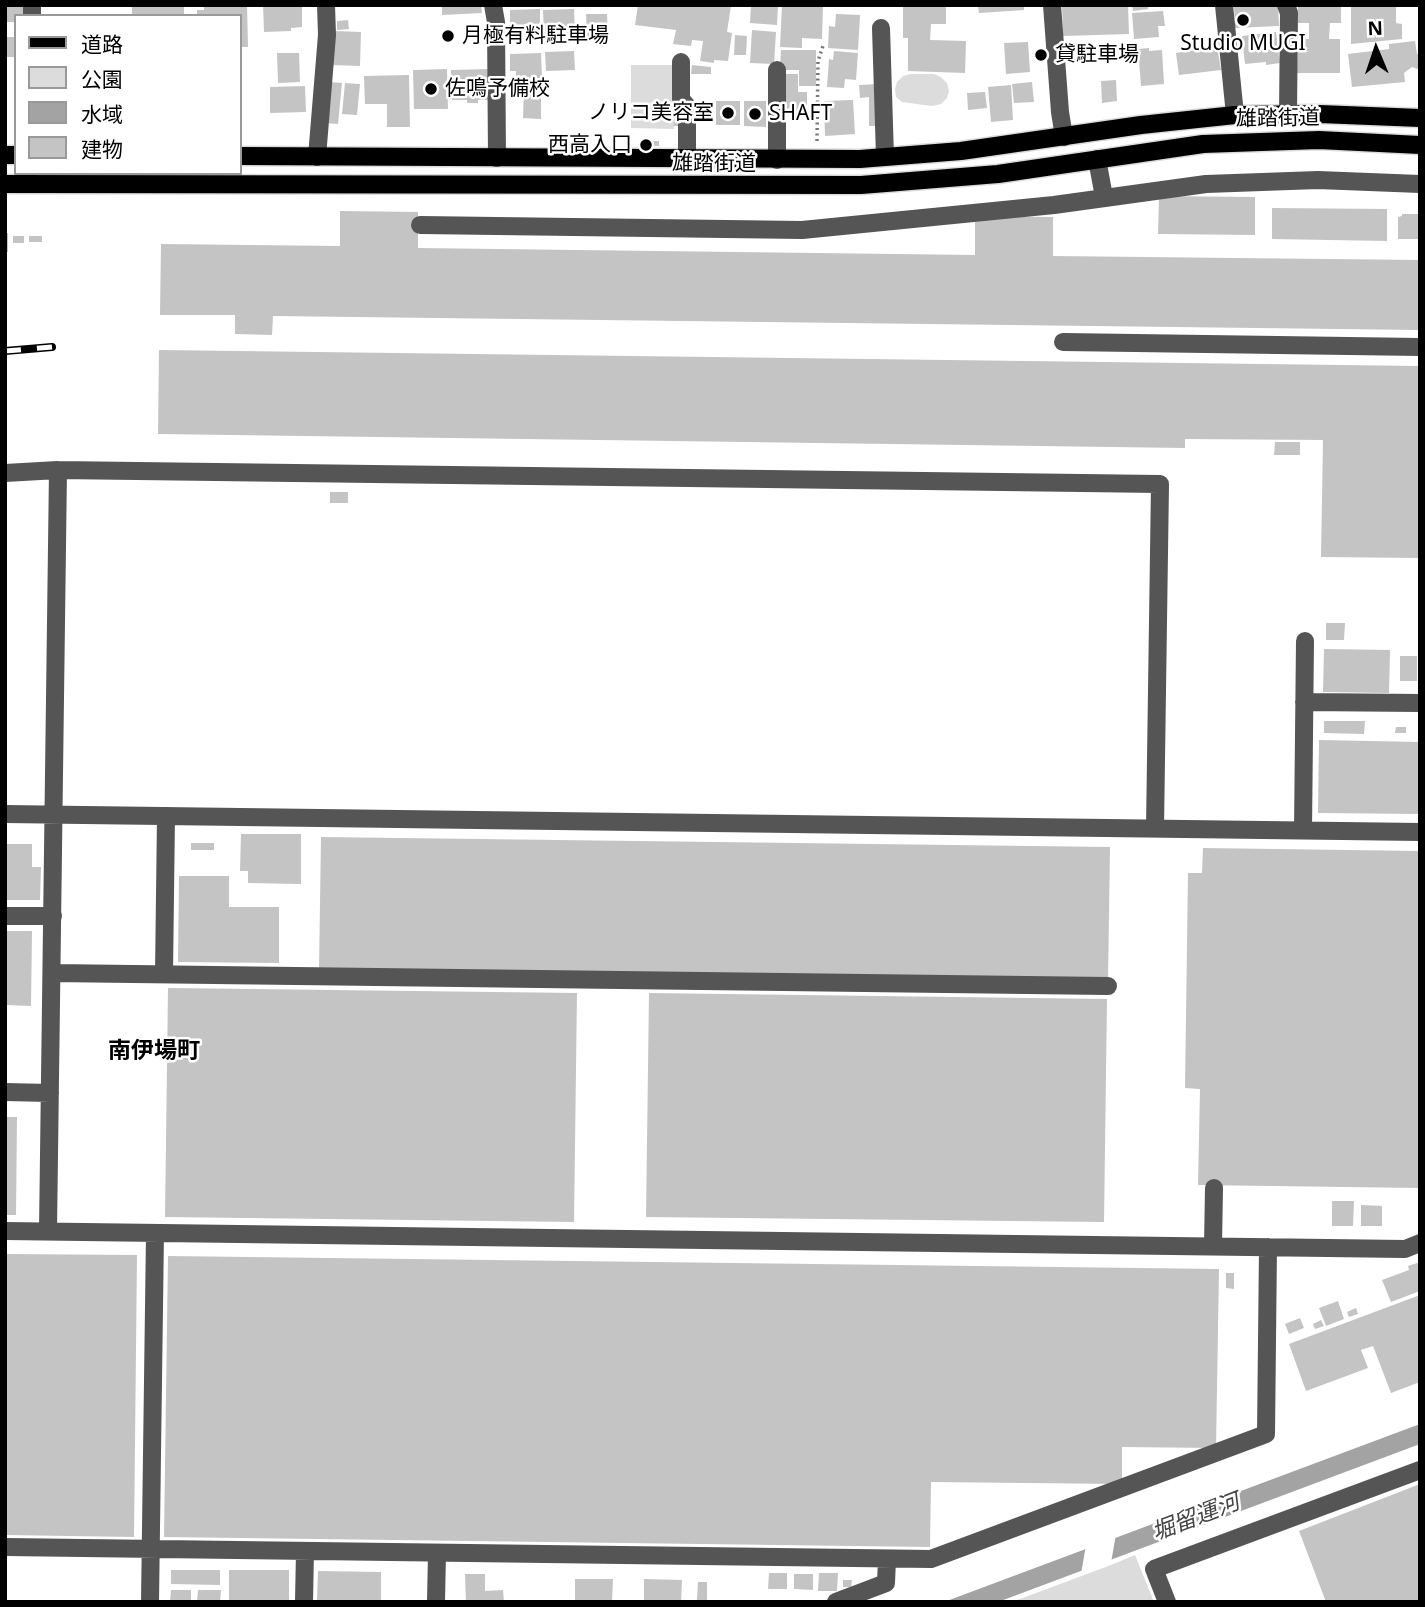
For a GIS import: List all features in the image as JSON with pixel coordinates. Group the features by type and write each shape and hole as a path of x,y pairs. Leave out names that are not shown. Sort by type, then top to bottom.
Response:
{"main road":[{"name":"雄踏街道","path":"242,156 777,160 885,157 961,151 1151,123 1235,115 1420,118"},
{"name":"雄踏街道","path":"5,184 861,186 964,178 1203,144 1319,140 1420,145"}],"street":[{"path":"317,157 327,35 326,5"},
{"path":"493,5 496,22 497,158"},
{"path":"1052,5 1064,136"},
{"path":"1224,5 1235,115"},
{"path":"1286,5 1289,13 1288,114"},
{"path":"881,28 885,157"},
{"path":"681,62 681,99 687,106 687,159"},
{"path":"777,70 777,160"},
{"path":"1097,159 1104,197"},
{"path":"420,225 802,230 1054,205 1178,187 1253,181 1318,180 1420,184"},
{"path":"1063,342 1420,346"},
{"path":"5,473 58,470 1160,484 1155,828"},
{"path":"48,1231 58,470"},
{"path":"1303,830 1305,641"},
{"path":"1304,702 1420,703"},
{"path":"5,814 1420,832"},
{"path":"164,974 166,816"},
{"path":"5,916 52,916"},
{"path":"52,973 1108,986"},
{"path":"5,1092 50,1093"},
{"path":"1213,1246 1214,1188"},
{"path":"5,1231 1405,1249 1420,1243"},
{"path":"150,1602 155,1233"},
{"path":"5,1547 931,1559 1266,1434 1268,1247"},
{"path":"1167,1602 1154,1569 1420,1470"},
{"path":"304,1602 305,1551"},
{"path":"436,1602 437,1553"},
{"path":"836,1602 886,1583 887,1559"}],"path":[{"path":"817,141 818,61 824,43"}],"green space":[{"path":"631,65 674,65 674,129 631,128"},
{"path":"934,74 941,77 947,83 947,98 941,104 932,106 902,102 896,97 897,82 903,76"},
{"path":"1135,1555 1154,1602 1012,1602 1111,1565"}],"water":[{"name":"堀留運河","path":"1420,1424 1420,1444 998,1602 944,1602"}],"pier":[{"path":"1116,1534 1111,1563 1081,1574 1086,1545"}],"building":[{"path":"5,5 25,5 25,14 14,14 14,22 5,22"},
{"path":"132,5 184,5 184,14 132,14"},
{"path":"204,5 247,5 248,47 242,47 242,14 197,14 197,10 204,10"},
{"path":"263,5 302,5 302,27 291,28 291,31 264,32"},
{"path":"442,5 481,5 482,13 442,15"},
{"path":"638,5 731,6 727,32 732,33 728,61 700,61 703,41 692,40 691,46 673,44 676,30 635,25"},
{"path":"751,5 778,5 777,25 750,23"},
{"path":"782,5 823,5 822,39 802,38 802,48 780,47"},
{"path":"903,5 946,5 946,24 931,24 930,40 966,41 965,73 908,71 908,38 903,38"},
{"path":"978,5 1024,5 1024,10 979,13"},
{"path":"1062,5 1128,5 1129,34 1063,36"},
{"path":"1132,5 1148,5 1148,9 1133,11"},
{"path":"1234,5 1278,5 1279,26 1235,28"},
{"path":"1298,5 1341,5 1341,23 1330,23 1329,39 1340,39 1340,73 1297,73 1298,39 1309,39 1309,23 1298,23"},
{"path":"1351,5 1396,5 1396,23 1402,24 1402,39 1351,44"},
{"path":"540,9 540,35 510,35 510,10"},
{"path":"574,9 575,34 544,35 543,10"},
{"path":"1163,11 1165,26 1158,26 1159,37 1134,39 1132,13"},
{"path":"586,14 607,14 608,37 587,37"},
{"path":"836,14 860,15 858,50 828,48 829,26 835,27"},
{"path":"348,20 349,29 337,30 337,21"},
{"path":"752,30 776,32 774,64 750,63"},
{"path":"333,31 361,32 360,66 332,65"},
{"path":"1276,32 1280,63 1245,64 1242,36"},
{"path":"735,35 747,36 746,55 734,55"},
{"path":"5,37 14,37 14,57 5,57"},
{"path":"1415,41 1417,54 1420,55 1420,70 1412,67 1404,73 1405,82 1352,87 1348,54 1389,49 1389,44"},
{"path":"1028,42 1030,72 1006,74 1004,43"},
{"path":"1217,46 1221,70 1179,75 1176,53"},
{"path":"1149,48 1149,51 1162,50 1164,84 1141,86 1138,49"},
{"path":"781,50 816,50 816,86 799,86 799,70 780,70"},
{"path":"574,51 575,70 546,71 545,52"},
{"path":"834,51 858,53 856,80 845,79 844,88 827,87 829,59 833,60"},
{"path":"277,53 299,53 300,82 278,83"},
{"path":"541,53 542,78 516,78 516,71 510,71 510,54"},
{"path":"692,65 711,67 711,74 691,74"},
{"name":"佐鳴予備校","path":"447,69 448,109 414,109 413,70"},
{"path":"490,69 491,100 467,103 467,100 452,100 451,70"},
{"path":"782,74 798,74 798,92 807,92 807,114 781,113"},
{"path":"409,75 410,127 387,127 387,104 365,104 364,76"},
{"path":"1116,80 1117,101 1102,103 1101,81"},
{"path":"329,82 342,83 338,124 325,123"},
{"path":"1032,82 1034,102 1014,103 1012,84"},
{"path":"345,83 360,84 357,115 342,114"},
{"path":"878,84 880,126 869,126 869,97 860,98 859,85"},
{"path":"1011,85 1013,120 991,122 988,87"},
{"path":"305,86 306,112 270,113 270,87"},
{"path":"524,89 541,89 541,119 523,118"},
{"path":"985,92 987,108 968,110 967,93"},
{"path":"853,100 855,134 825,136 824,101"},
{"path":"716,101 740,101 740,125 716,125"},
{"path":"744,101 766,101 766,127 744,126"},
{"path":"674,110 682,111 681,126 674,126"},
{"path":"647,141 659,141 659,146 647,146"},
{"path":"1159,196 1255,197 1255,235 1158,234"},
{"path":"1272,208 1387,209 1387,241 1272,239"},
{"path":"340,211 418,212 418,248 975,255 975,216 1053,217 1053,256 1420,260 1420,330 273,316 272,335 235,334 235,315 160,315 161,244 340,246"},
{"path":"1402,214 1420,214 1420,239 1398,239 1398,217"},
{"path":"5,233 8,233 8,252 5,252"},
{"path":"13,236 24,236 24,243 13,243"},
{"path":"29,236 42,236 42,242 29,242"},
{"path":"159,350 1420,366 1420,558 1321,557 1323,440 1185,439 1185,448 158,434"},
{"path":"1275,442 1300,442 1300,455 1274,455"},
{"path":"330,492 348,492 348,503 330,503"},
{"path":"1326,623 1345,623 1344,640 1326,640"},
{"path":"1324,649 1390,650 1389,693 1323,692"},
{"path":"1400,656 1417,656 1417,681 1400,681"},
{"path":"1324,721 1365,721 1364,734 1324,733"},
{"path":"1396,727 1406,727 1406,733 1395,733"},
{"path":"1319,740 1420,742 1420,814 1318,813"},
{"path":"241,834 301,834 301,884 248,883 248,871 240,871"},
{"path":"321,837 1110,847 1108,979 319,969"},
{"path":"191,843 214,843 214,850 191,850"},
{"path":"5,844 32,844 32,867 41,867 40,900 5,900"},
{"path":"1203,848 1420,851 1420,1188 1198,1185 1200,1089 1185,1088 1188,873 1202,873"},
{"path":"179,876 229,876 229,907 279,907 279,963 178,962"},
{"path":"5,931 32,931 31,1006 5,1005"},
{"path":"168,988 577,993 574,1222 165,1217"},
{"path":"649,993 1107,999 1104,1222 646,1217"},
{"path":"5,1117 17,1117 16,1215 5,1215"},
{"path":"1332,1201 1354,1201 1353,1226 1332,1226"},
{"path":"1361,1205 1382,1206 1382,1226 1361,1226"},
{"path":"5,1254 137,1255 134,1537 5,1535"},
{"path":"168,1256 1219,1269 1216,1448 1122,1447 1122,1484 931,1482 930,1547 164,1537"},
{"path":"1420,1262 1420,1291 1391,1302 1382,1280 1409,1270 1408,1266"},
{"path":"1226,1273 1234,1273 1234,1289 1226,1288"},
{"path":"1420,1295 1420,1382 1391,1393 1373,1346 1361,1350 1368,1368 1306,1391 1289,1344"},
{"path":"1338,1301 1344,1319 1326,1326 1319,1308"},
{"path":"1356,1308 1358,1314 1349,1317 1347,1312"},
{"path":"1300,1318 1304,1328 1289,1334 1285,1324"},
{"path":"1321,1320 1324,1326 1315,1329 1313,1324"},
{"path":"1420,1484 1420,1600 1326,1602 1299,1531"},
{"path":"171,1570 220,1570 220,1585 171,1584"},
{"path":"229,1570 289,1570 289,1602 229,1602"},
{"path":"318,1571 381,1572 381,1602 317,1602"},
{"path":"769,1573 787,1573 787,1589 768,1589"},
{"path":"819,1573 838,1573 837,1591 818,1591"},
{"path":"465,1574 485,1574 485,1591 503,1590 504,1602 466,1602"},
{"path":"794,1574 813,1574 813,1590 794,1589"},
{"path":"575,1579 613,1579 612,1602 575,1602"},
{"path":"644,1579 682,1580 681,1602 644,1602"},
{"path":"843,1580 852,1580 851,1587 843,1587"},
{"path":"698,1582 707,1582 707,1600 697,1600"},
{"path":"171,1590 191,1590 191,1602 170,1602"},
{"path":"198,1590 221,1590 220,1602 197,1602"}],"railway":[{"path":"5,351 52,347"}],"place":[{"name":"Studio MUGI","path":"1243,20"},
{"name":"月極有料駐車場","path":"448,36"},
{"name":"貸駐車場","path":"1041,55"},
{"name":"佐鳴予備校","path":"431,89"},
{"name":"ノリコ美容室","path":"728,113"},
{"name":"SHAFT","path":"755,114"},
{"name":"西高入口","path":"646,145"}],"district":[{"name":"南伊場町","path":"154,1051"}]}
